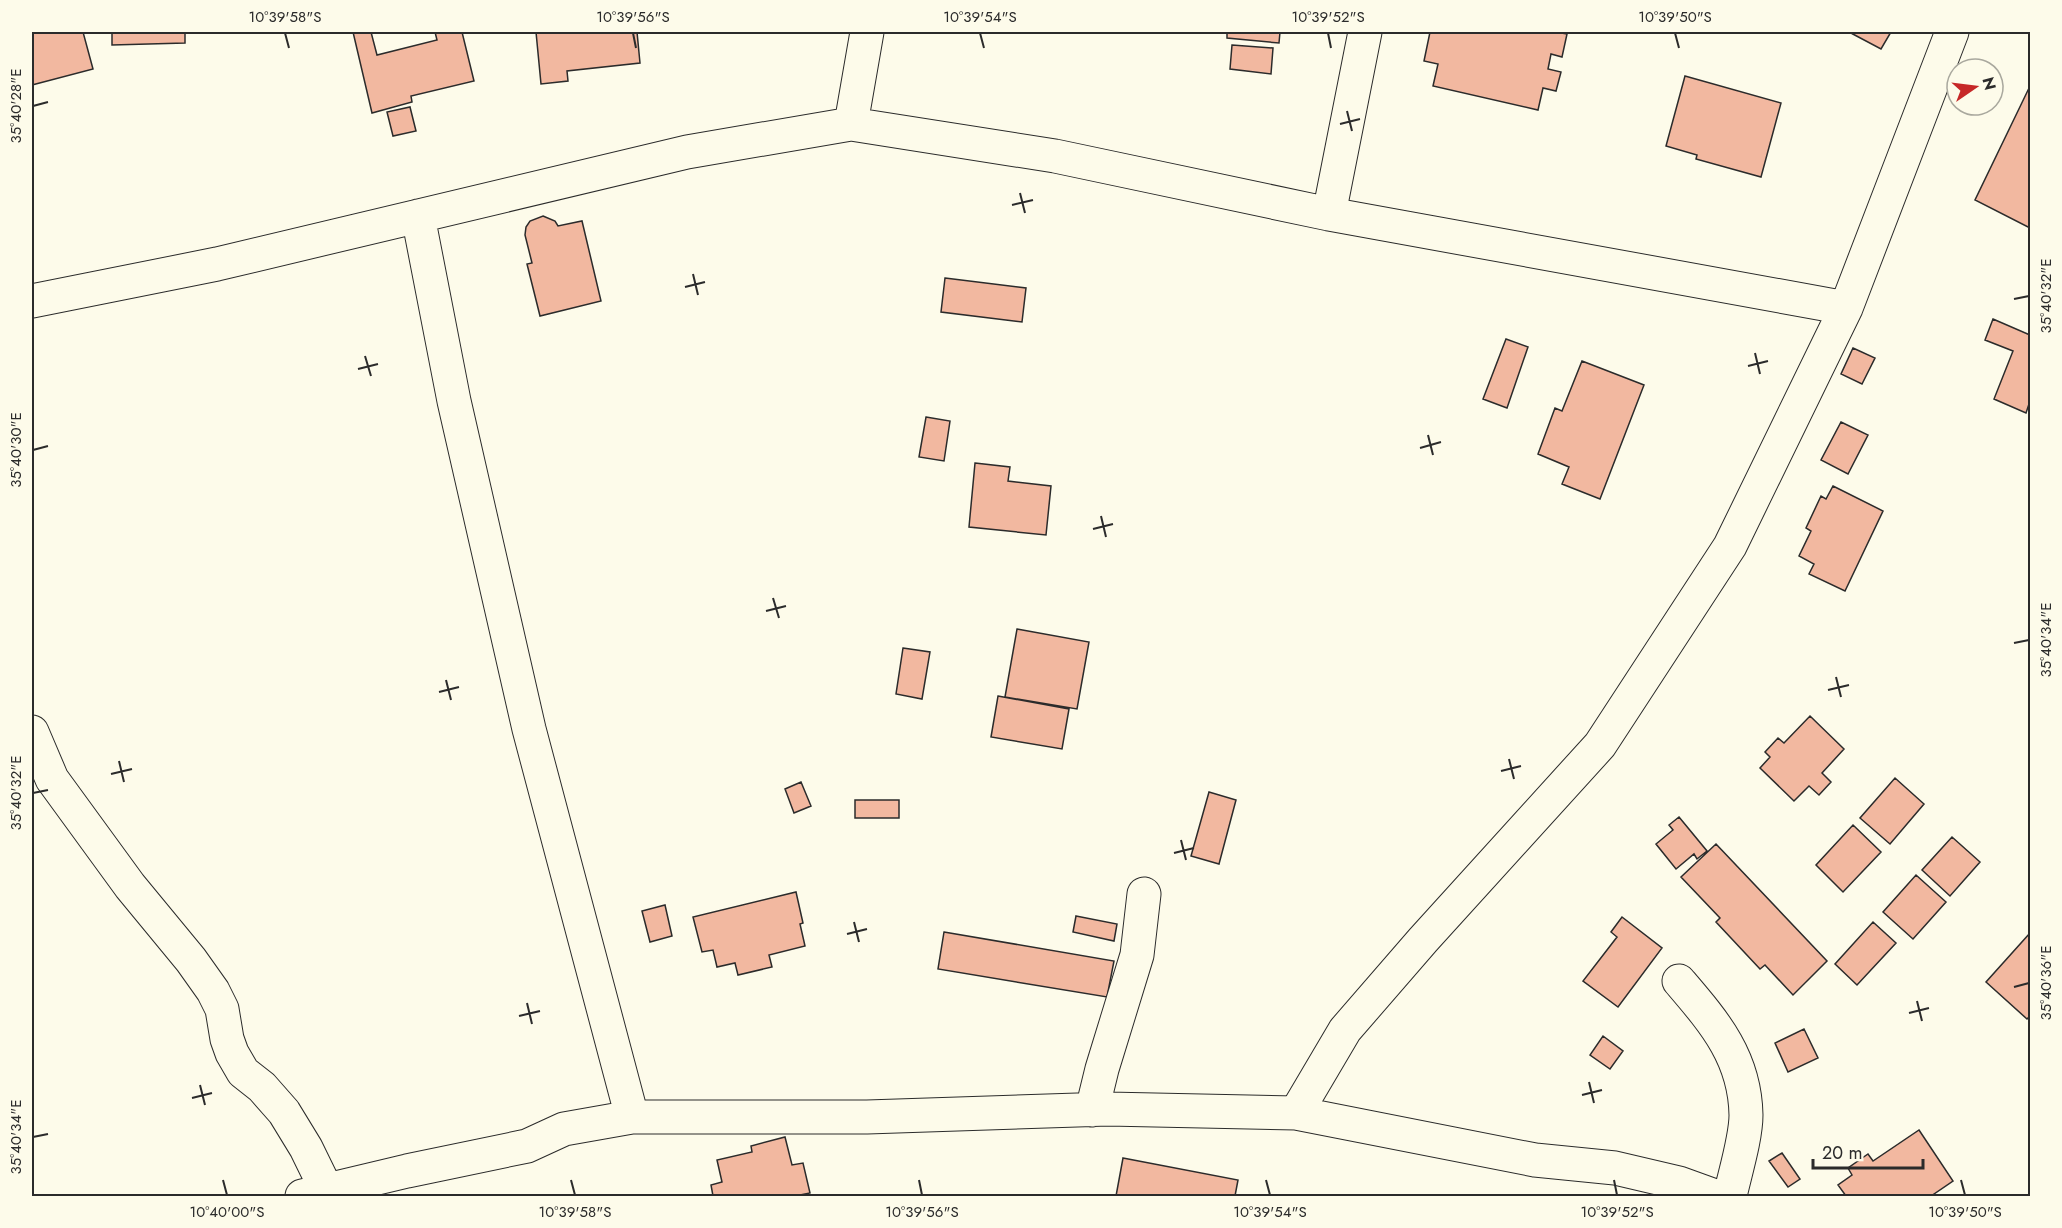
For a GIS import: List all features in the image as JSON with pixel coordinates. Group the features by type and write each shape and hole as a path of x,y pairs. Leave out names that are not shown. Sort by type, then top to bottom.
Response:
{"street":[{"path":"852,124 867,32"},
{"path":"1329,214 1365,32"},
{"path":"1296,1113 1345,1030 1423,940 1600,745 1730,546 1846,308 1952,32"},
{"path":"32,301 217,264 687,152 852,124 1055,156 1329,214 1846,308"},
{"path":"418,216 454,401 529,729 632,1117"},
{"path":"32,732 52,779 130,886 191,960 213,991 222,1009 231,1053 243,1072 262,1087 284,1112 306,1148 315,1194 407,1171 527,1146 564,1129 632,1117 867,1117 1092,1110 1296,1113 1535,1160 1615,1168 1679,1183 1715,1197"},
{"path":"1092,1110 1102,1069 1137,955 1144,894"},
{"path":"1679,981 1715,1022 1735,1059 1743,1088 1746,1116 1730,1197"}],"building":[{"path":"32,32 83,32 93,69 32,85"},
{"path":"112,32 185,32 185,43 112,45"},
{"path":"353,32 371,32 377,55 437,40 435,32 462,32 474,81 411,96 412,102 372,113"},
{"path":"536,32 637,32 640,63 567,71 568,81 541,84"},
{"path":"1227,32 1280,32 1279,43 1227,38"},
{"path":"1430,32 1556,32 1567,34 1562,57 1551,54 1548,69 1561,72 1556,91 1543,88 1538,110 1433,86 1438,64 1424,61"},
{"path":"1849,32 1891,32 1881,49"},
{"path":"1232,45 1273,48 1271,74 1230,69"},
{"path":"1685,76 1781,103 1761,177 1696,159 1697,155 1666,146"},
{"path":"2030,86 2030,228 1975,200"},
{"path":"410,107 416,131 393,136 387,112"},
{"path":"543,216 555,221 558,226 582,221 601,301 540,316 527,264 532,263 525,235 530,221"},
{"path":"945,278 1026,288 1022,322 941,312"},
{"path":"1993,319 2030,335 2030,401 2026,413 1994,399 2013,351 1985,340"},
{"path":"1506,339 1528,347 1507,408 1483,399"},
{"path":"1853,348 1875,358 1862,384 1841,374"},
{"path":"1582,361 1644,385 1600,499 1562,484 1569,467 1538,454 1555,408 1562,411"},
{"path":"926,417 950,421 944,461 919,457"},
{"path":"1841,422 1868,435 1848,474 1821,460"},
{"path":"975,463 1010,467 1008,481 1051,486 1046,535 969,527"},
{"path":"1833,486 1883,511 1845,591 1809,574 1814,564 1799,556 1811,531 1806,528 1821,496 1826,499"},
{"path":"1017,629 1089,642 1077,709 1005,697"},
{"path":"903,648 930,652 922,699 896,694"},
{"path":"998,696 1069,709 1062,749 991,737"},
{"path":"1810,716 1844,749 1822,773 1831,782 1819,795 1809,786 1794,801 1760,768 1770,757 1765,752 1778,738 1784,743"},
{"path":"1895,778 1924,804 1890,844 1860,818"},
{"path":"801,782 811,806 794,813 785,789"},
{"path":"1209,792 1236,800 1219,864 1191,856"},
{"path":"855,800 899,800 899,818 855,818"},
{"path":"1679,817 1707,851 1697,859 1694,854 1676,869 1656,844 1673,830 1669,825"},
{"path":"1853,825 1881,852 1843,892 1816,865"},
{"path":"1952,837 1980,862 1950,896 1922,870"},
{"path":"1716,844 1827,961 1793,995 1765,965 1760,969 1716,922 1720,918 1681,877"},
{"path":"1916,875 1946,902 1913,939 1883,912"},
{"path":"796,892 803,923 800,924 805,946 769,955 772,967 738,975 735,963 717,967 713,950 702,952 693,917"},
{"path":"665,905 672,936 650,942 642,911"},
{"path":"1076,916 1117,924 1114,941 1073,932"},
{"path":"1622,917 1662,948 1618,1007 1583,981 1617,937 1611,932"},
{"path":"1873,922 1896,943 1857,985 1835,964"},
{"path":"944,932 1114,961 1107,997 938,969"},
{"path":"2030,933 2030,1016 2027,1019 1986,982"},
{"path":"1804,1029 1818,1058 1788,1072 1775,1043"},
{"path":"1603,1036 1623,1051 1610,1069 1590,1055"},
{"path":"1919,1130 1953,1181 1931,1196 1846,1196 1838,1185 1852,1175 1848,1168 1868,1154 1873,1161"},
{"path":"785,1137 792,1165 803,1163 810,1193 795,1196 713,1196 711,1185 722,1182 717,1160 752,1152 751,1146"},
{"path":"1782,1153 1800,1179 1788,1187 1769,1161"},
{"path":"1123,1158 1238,1180 1235,1196 1116,1196"}]}
